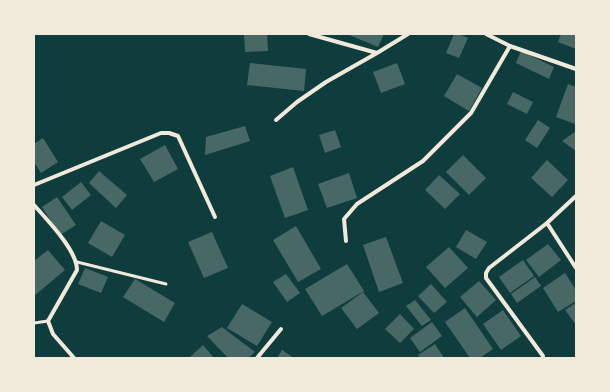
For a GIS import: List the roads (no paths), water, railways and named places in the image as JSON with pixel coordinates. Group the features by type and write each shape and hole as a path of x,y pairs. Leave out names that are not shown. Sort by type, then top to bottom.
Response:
{"street":[{"path":"309,34 377,53"},
{"path":"276,120 297,102 326,82 408,34"},
{"path":"486,34 510,46 576,69"},
{"path":"346,241 344,219 357,204 423,161 471,113 510,46"},
{"path":"34,184 161,133 169,133 178,136 215,216"},
{"path":"543,356 494,291 486,278 486,273 488,268 547,223 576,196"},
{"path":"34,205 73,252 77,262 77,270 48,321 53,334 74,358"},
{"path":"547,223 576,268"},
{"path":"257,358 281,329"}],"lane":[{"path":"77,262 166,284"},
{"path":"34,322 48,321"}]}
